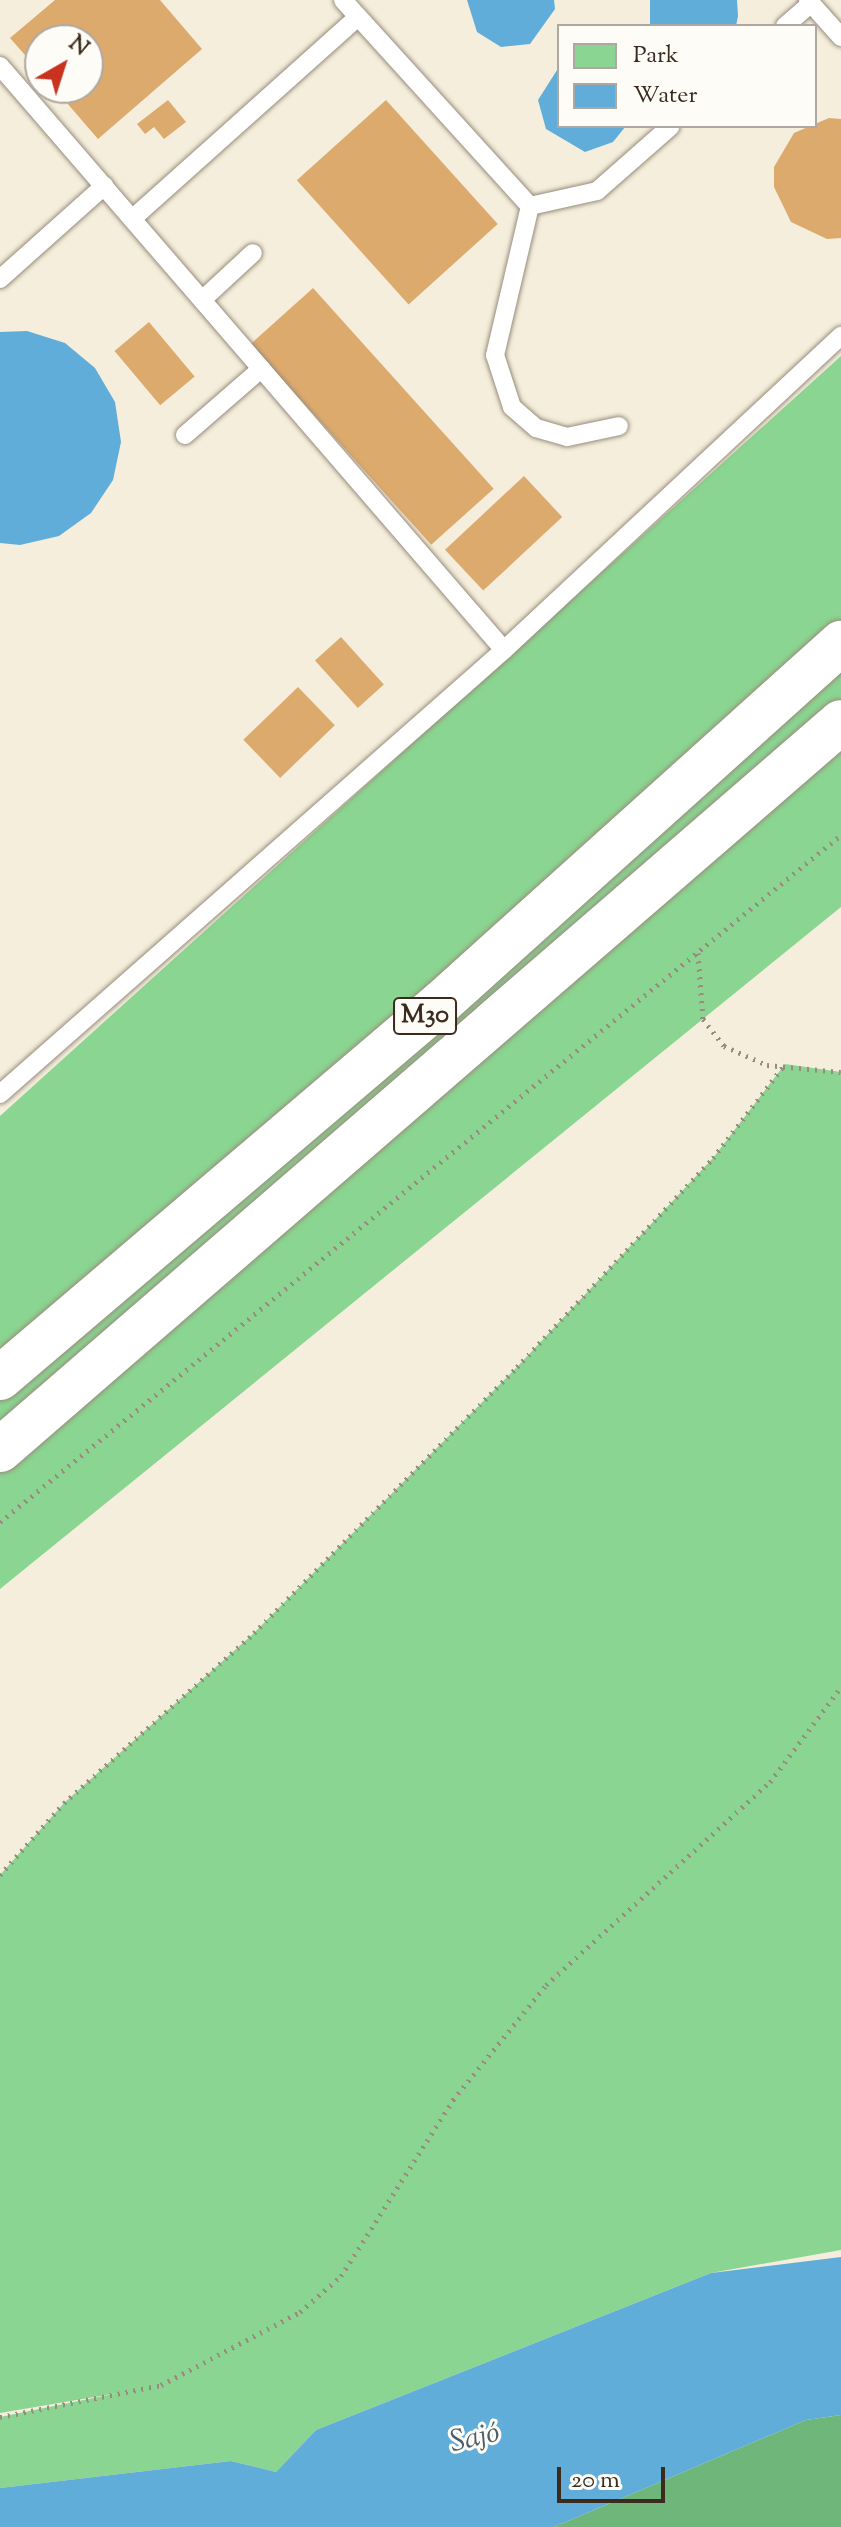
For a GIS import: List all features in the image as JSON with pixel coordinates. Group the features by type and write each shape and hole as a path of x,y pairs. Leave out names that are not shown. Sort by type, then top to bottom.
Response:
{"highway":[{"name":"M30","path":"0,1378 442,1002 841,643"},
{"name":"M30","path":"0,1450 841,722"}],"lane":[{"path":"343,0 530,206"},
{"path":"787,24 810,2 841,37"},
{"path":"132,219 358,17"},
{"path":"0,66 504,650"},
{"path":"530,206 597,191 669,128"},
{"path":"0,279 104,186"},
{"path":"530,206 506,287 495,355 498,382 536,428 567,437 619,426"},
{"path":"202,300 253,253"},
{"path":"0,1094 504,650 841,336"},
{"path":"185,435 261,369"}],"path":[{"path":"0,1522 841,835"},
{"path":"699,952 703,1019 717,1037 746,1059 841,1072"},
{"path":"0,1875 64,1803 254,1633 517,1367 713,1158 785,1064"},
{"path":"0,2417 161,2385 300,2312 341,2276 453,2100 546,1985 770,1782 841,1687"}],"green space":[{"path":"841,356 841,907 0,1589 0,1116"},
{"path":"785,1064 841,1072 841,2250 711,2273 316,2430 276,2472 231,2461 0,2488 0,2417 118,2393 0,2413 0,1875 64,1803 254,1633 517,1367 713,1158"},
{"path":"841,2415 841,2527 554,2527 806,2420"}],"water":[{"path":"467,0 554,0 555,9 530,44 501,47 477,32"},
{"path":"650,0 737,0 736,24 650,24"},
{"path":"557,70 557,128 624,128 613,142 585,152 546,129 538,100"},
{"path":"27,331 65,343 95,368 115,402 121,442 113,480 91,513 59,536 20,545 0,543 0,332"},
{"name":"Sajó","path":"841,2257 841,2415 806,2420 554,2527 0,2527 0,2488 231,2461 276,2472 316,2430 711,2273"}],"building":[{"path":"55,0 160,0 202,49 98,139 68,104 104,104 104,24 27,24"},
{"path":"24,26 24,54 10,38"},
{"path":"168,100 186,122 164,139 154,127 145,134 137,124"},
{"path":"386,100 498,224 409,304 297,180"},
{"path":"829,118 841,119 841,238 827,239 791,222 774,187 774,167 794,133 806,128 817,128 817,123"},
{"path":"313,288 494,489 431,545 251,344"},
{"path":"149,322 195,376 160,405 115,351"},
{"path":"524,476 562,517 483,591 445,550"},
{"path":"341,637 384,685 358,708 315,660"},
{"path":"298,687 335,725 280,778 243,740"}]}
